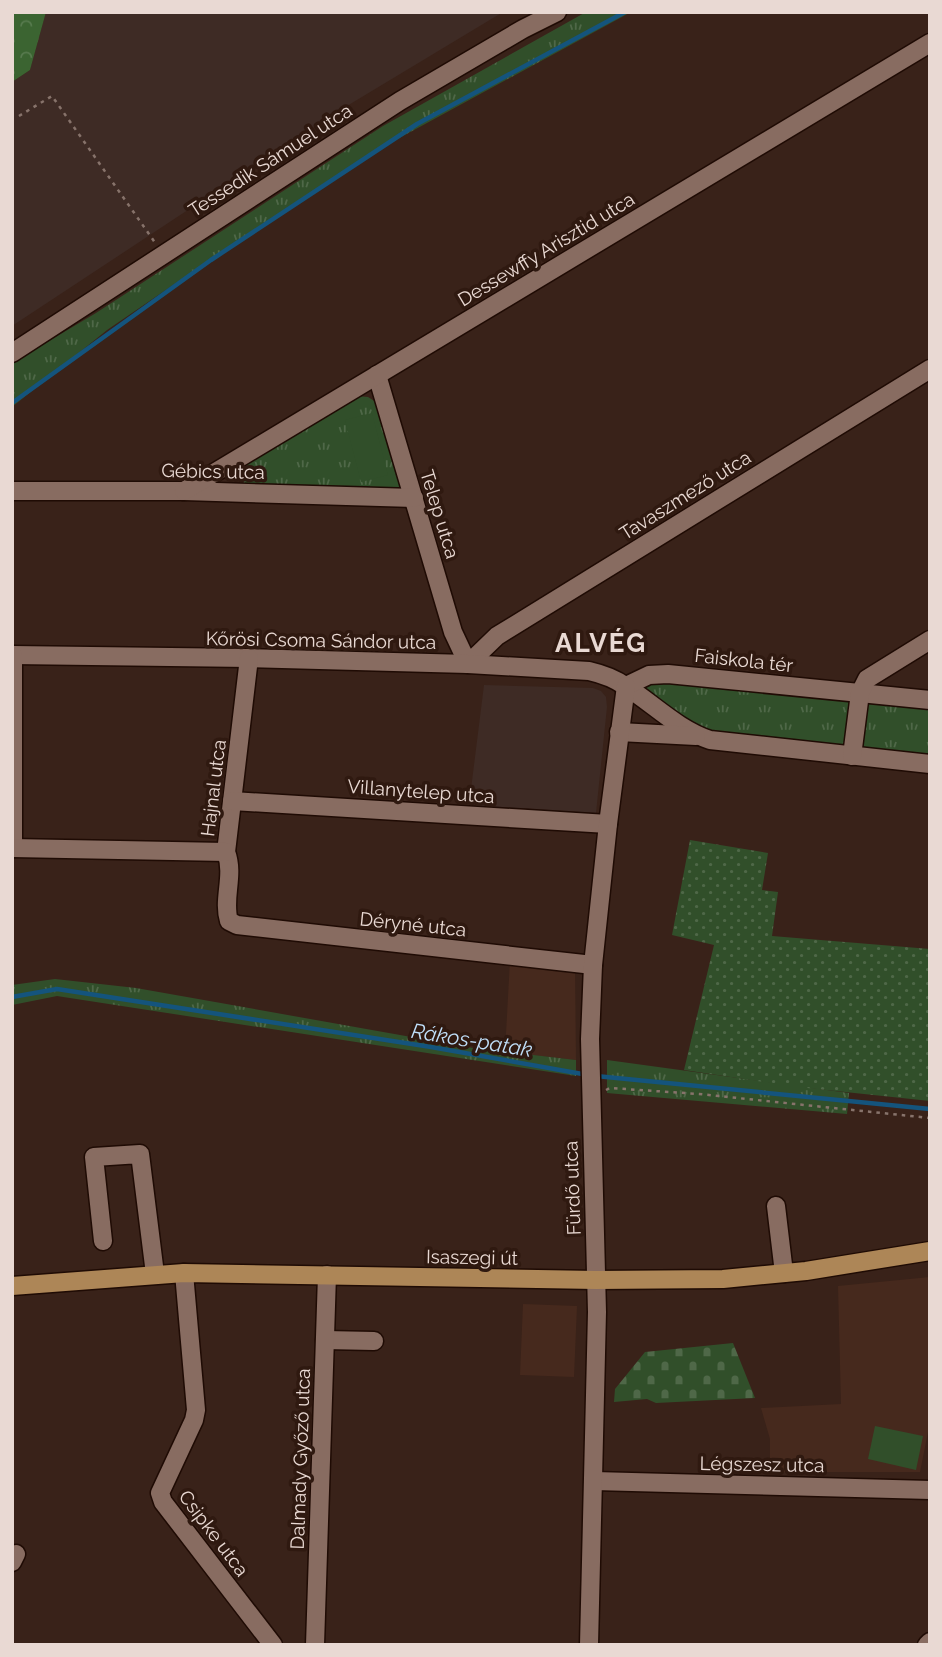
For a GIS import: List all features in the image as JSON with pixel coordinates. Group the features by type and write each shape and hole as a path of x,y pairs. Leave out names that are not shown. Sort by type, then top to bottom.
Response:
{"main road":[{"name":"Isaszegi út","path":"12,1286 184,1273 596,1280 723,1279 867,1262 930,1251"}],"street":[{"name":"Tessedik Sámuel utca","path":"12,353 400,101 557,12"},
{"name":"Dessewffy Arisztid utca","path":"184,491 930,43"},
{"name":"Tavaszmező utca","path":"468,664 497,636 930,369"},
{"name":"Telep utca","path":"377,375 453,632 468,664"},
{"name":"Gébics utca","path":"12,491 184,491 414,498"},
{"path":"852,755 860,693 867,679 930,640"},
{"name":"Kőrösi Csoma Sándor utca","path":"13,655 248,658 589,670 626,686"},
{"path":"13,655 13,848 226,852"},
{"name":"Hajnal utca","path":"229,921 227,912 230,867 226,852 248,658"},
{"name":"Faiskola tér","path":"626,686 649,675 668,674 930,700"},
{"path":"698,736 679,726 626,686 619,732 698,736 723,742 930,764"},
{"name":"Fürdő utca","path":"589,1645 597,1312 590,1093 593,965 619,732"},
{"name":"Villanytelep utca","path":"232,801 608,824"},
{"name":"Déryné utca","path":"229,921 237,925 593,965"},
{"path":"103,1241 94,1157 140,1154 155,1274"},
{"path":"776,1206 784,1273"},
{"name":"Csipke utca","path":"184,1273 197,1410 160,1493 163,1502 273,1645"},
{"name":"Dalmady Győző utca","path":"315,1645 327,1275"},
{"path":"325,1340 374,1341"},
{"name":"Légszesz utca","path":"594,1481 930,1490"}],"path":[{"path":"19,116 52,96 150,236"},
{"path":"590,1093 610,1088 699,1094 930,1118"}],"shaded area":[{"path":"46,12 503,12 332,115 12,326 12,82 30,70"},
{"path":"484,685 593,688 601,691 606,697 607,707 596,813 469,805"},
{"path":"510,960 575,967 576,1060 505,1052"},
{"path":"930,1277 930,1422 920,1472 770,1472 770,1439 761,1408 841,1404 838,1286"},
{"path":"523,1304 577,1306 574,1377 520,1375"}],"green space":[{"path":"12,12 46,12 30,70 12,82"},
{"path":"586,12 631,12 392,142 107,330 12,407 12,363 96,313 383,126"},
{"path":"356,396 368,397 379,404 403,484 399,491 249,487 243,482 240,472 244,462"},
{"path":"372,413 388,475 361,482 345,420"},
{"path":"645,679 852,697 845,745 703,730 642,689"},
{"path":"867,701 930,703 930,755 864,749 861,745"},
{"path":"690,840 768,853 762,890 778,892 772,936 930,949 930,1101 798,1087 684,1070 714,945 672,935"},
{"path":"55,979 136,988 473,1048 576,1060 576,1076 57,996 12,1005 12,985"},
{"path":"607,1060 849,1093 847,1114 607,1093"},
{"path":"733,1343 755,1398 656,1403 647,1399 614,1402 615,1389 645,1352"},
{"path":"875,1426 923,1436 916,1470 868,1459"}],"waterway":[{"path":"12,403 211,260 417,124 625,12"},
{"name":"Rákos-patak","path":"12,997 57,989 431,1047 588,1075"},
{"name":"Rákos-patak","path":"596,1076 930,1109"}],"district":[{"name":"ALVÉG","path":"601,643"}]}
